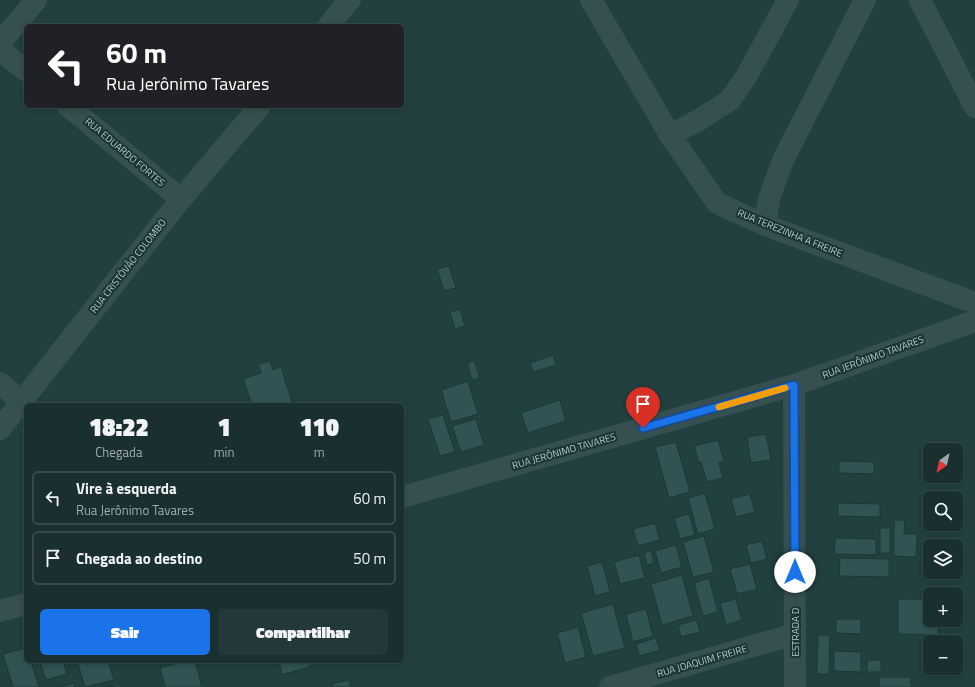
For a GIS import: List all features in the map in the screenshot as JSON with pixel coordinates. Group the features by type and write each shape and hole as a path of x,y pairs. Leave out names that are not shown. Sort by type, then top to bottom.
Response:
{"street":[{"path":"0,43 36,0"},
{"path":"330,24 350,0"},
{"name":"RUA TEREZINHA A FREIRE","path":"591,0 670,135 717,203 765,225 975,303"},
{"path":"670,135 730,100 746,77 788,0"},
{"path":"765,225 769,199 783,160 866,0"},
{"path":"920,0 975,107"},
{"path":"0,50 24,69"},
{"name":"RUA EDUARDO FORTES","path":"70,108 181,199"},
{"name":"RUA CRISTÓVÃO COLOMBO","path":"0,429 181,199 258,108"},
{"name":"RUA JERÔNIMO TAVARES","path":"404,496 794,385 975,321"},
{"path":"0,383 22,402"},
{"name":"ESTRADA D","path":"794,385 795,687"},
{"path":"0,611 24,605"},
{"name":"RUA JOAQUIM FREIRE","path":"610,687 795,634"}],"building":[{"path":"449,266 456,288 444,291 437,269"},
{"path":"460,309 465,326 455,329 450,312"},
{"path":"553,355 556,365 533,372 530,363"},
{"path":"270,361 273,370 281,367 292,403 251,403 243,379 261,373 258,364"},
{"path":"474,361 480,378 472,380 467,363"},
{"path":"468,381 478,414 451,422 441,390"},
{"path":"560,400 566,421 528,433 521,413"},
{"path":"443,415 455,452 440,456 428,419"},
{"path":"476,419 484,445 461,452 452,426"},
{"path":"766,434 771,460 751,463 747,437"},
{"path":"718,440 724,461 719,463 723,478 707,482 694,446"},
{"path":"676,442 690,492 669,498 655,447"},
{"path":"839,461 874,462 874,474 839,473"},
{"path":"705,493 715,529 698,534 688,498"},
{"path":"750,494 755,512 736,517 731,499"},
{"path":"838,503 880,504 880,517 838,516"},
{"path":"689,514 695,535 680,539 674,518"},
{"path":"894,520 905,520 904,534 917,534 916,557 894,556"},
{"path":"655,523 660,540 638,546 633,529"},
{"path":"880,528 890,528 890,553 880,553"},
{"path":"704,536 714,572 693,577 683,542"},
{"path":"835,538 876,539 876,555 834,554"},
{"path":"762,541 767,559 751,563 746,545"},
{"path":"676,545 682,567 661,573 655,551"},
{"path":"651,551 654,563 647,565 644,553"},
{"path":"639,555 645,578 620,584 614,562"},
{"path":"840,558 889,559 889,577 839,576"},
{"path":"602,562 610,592 595,596 587,566"},
{"path":"750,564 757,589 737,594 730,569"},
{"path":"682,575 693,616 662,625 651,584"},
{"path":"709,578 718,612 703,616 694,583"},
{"path":"736,599 742,620 726,625 720,603"},
{"path":"898,599 923,599 923,627 939,627 938,635 898,634"},
{"path":"613,604 625,648 593,656 581,613"},
{"path":"646,609 653,636 633,642 626,614"},
{"path":"836,619 861,619 861,634 836,633"},
{"path":"697,620 700,632 681,637 678,625"},
{"path":"578,627 586,657 565,663 557,633"},
{"path":"818,635 830,635 829,674 817,674"},
{"path":"656,638 660,650 639,656 636,644"},
{"path":"24,649 24,663 32,663 39,687 13,687 3,654"},
{"path":"834,651 861,652 861,672 834,671"},
{"path":"867,660 881,660 881,672 867,672"},
{"path":"41,663 64,663 67,674 46,680"},
{"path":"78,663 109,663 114,680 85,687"},
{"path":"178,663 196,663 202,687 165,687 160,668"},
{"path":"279,663 311,663 312,666 282,675"},
{"path":"879,677 911,677 911,687 879,687"},
{"path":"348,680 351,687 333,687 332,684"},
{"path":"74,683 75,687 59,687"},
{"path":"119,684 120,687 107,687"}],"slow traffic":[{"path":"719,407 785,388"}],"route":[{"path":"643,428 794,385 795,572"}]}
